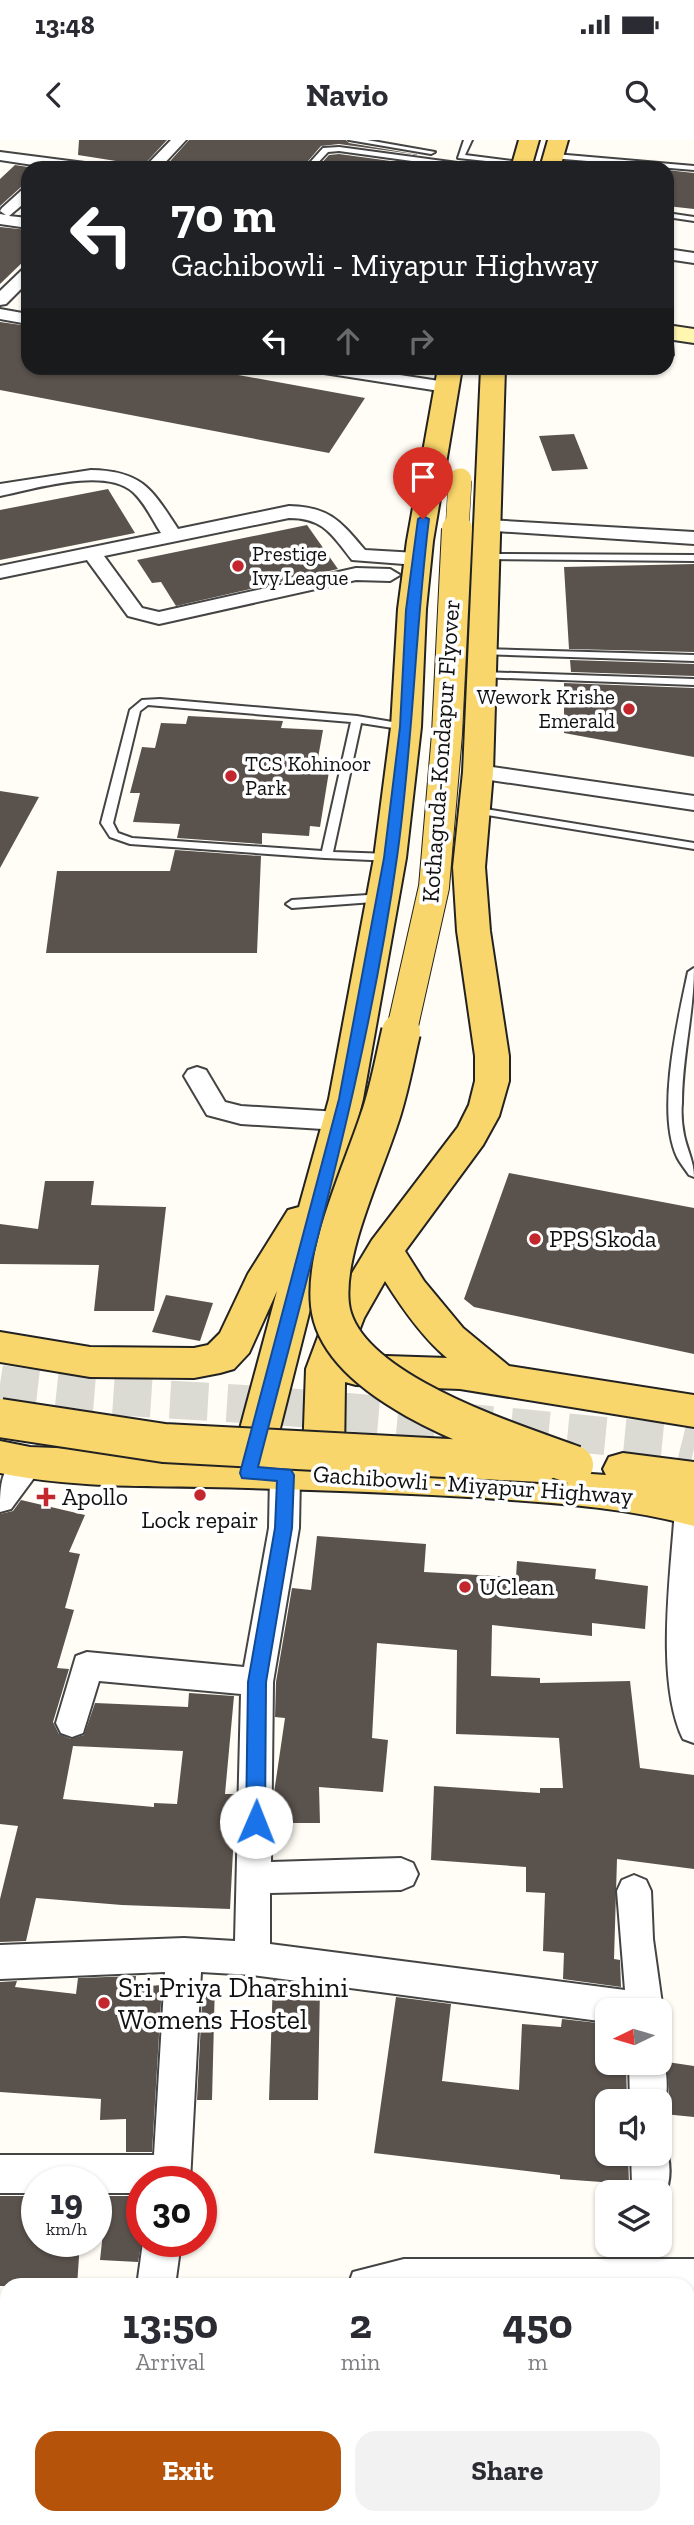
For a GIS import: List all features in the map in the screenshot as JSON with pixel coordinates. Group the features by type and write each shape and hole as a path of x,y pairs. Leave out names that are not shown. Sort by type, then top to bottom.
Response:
{"main road":[{"path":"523,161 529,140"},
{"path":"285,1474 277,1363 339,1121 390,858 406,727 408,567 449,375"},
{"path":"285,1474 329,1355 356,1298 386,1250 480,1123 490,1092 493,1059 482,994 469,869 472,810 478,772 493,375"},
{"name":"Kothaguda-Kondapur Flyover","path":"438,430 460,480 434,891 386,1099 335,1253 329,1306 334,1326 349,1349 376,1375 428,1406 574,1465"},
{"path":"0,1347 90,1362 194,1363 220,1359 235,1342 261,1284 321,1187"},
{"path":"386,1250 411,1291 449,1338 498,1380"},
{"path":"277,1363 460,1374 694,1411"},
{"name":"Kothaguda-Kondapur Flyover","path":"0,1418 164,1443 639,1470 693,1499"},
{"name":"Gachibowli - Miyapur Highway","path":"15,1460 285,1474 362,1474 693,1499"}],"street":[{"path":"159,161 179,140"},
{"path":"0,156 27,161"},
{"path":"21,199 4,215 21,221"},
{"path":"674,255 694,258"},
{"path":"0,300 21,280"},
{"path":"0,314 21,318"},
{"path":"674,332 693,333"},
{"path":"0,491 98,474 118,477 139,488 173,537"},
{"path":"0,572 303,511 326,516 357,565"},
{"path":"488,526 694,538"},
{"path":"92,553 135,612 159,618 357,565 408,567"},
{"path":"478,772 694,803"},
{"path":"197,1076 216,1109 241,1115 339,1121"},
{"path":"0,1500 15,1460"},
{"path":"252,1958 257,1682 284,1528 285,1474"},
{"path":"693,1499 685,1625 687,1681 694,1729"},
{"path":"72,1723 87,1666 257,1682"},
{"path":"255,1878 401,1874"},
{"path":"634,1891 636,1939 643,1998"},
{"path":"173,2166 184,1955"},
{"path":"0,1962 184,1955 252,1958 595,2003"},
{"path":"0,2175 126,2177"},
{"path":"157,2278 160,2257"},
{"path":"404,2278 694,2278"}],"lane":[{"path":"353,140 492,161"},
{"path":"461,156 468,140"},
{"path":"316,161 326,150 339,149 428,161"},
{"path":"554,155 619,161"},
{"path":"674,166 694,168"},
{"path":"674,216 694,219"},
{"path":"487,557 694,558"},
{"path":"483,663 527,653 694,658"},
{"path":"483,663 694,682"},
{"path":"390,858 130,841 114,835 107,823 135,710 146,702 357,719 406,727"},
{"path":"327,855 357,719"},
{"path":"472,810 694,846"},
{"path":"292,904 383,898"},
{"path":"694,972 684,1018 674,1102 681,1158 694,1172"}],"building":[{"path":"79,140 167,140 148,161 116,161 78,155"},
{"path":"189,140 346,140 349,143 420,155 339,144 321,146 308,161 170,161"},
{"path":"339,154 391,161 323,161 329,155"},
{"path":"15,165 21,166 21,187 0,206 0,179"},
{"path":"674,171 694,173 694,209 674,207"},
{"path":"0,227 21,229 21,264 0,284"},
{"path":"0,322 21,325 21,375 238,375 365,398 329,453 0,390"},
{"path":"574,434 588,469 552,471 539,436"},
{"path":"108,489 135,533 0,560 0,510"},
{"name":"Prestige Ivy League","path":"307,525 338,569 176,606 161,582 152,583 137,560"},
{"path":"694,564 694,652 569,649 564,567"},
{"path":"570,660 694,664 694,676 571,672"},
{"name":"Wework Krishe Emerald","path":"564,683 694,688 694,757 564,733"},
{"name":"TCS Kohinoor Park","path":"188,716 283,721 281,728 323,730 318,758 331,759 320,827 310,826 309,836 262,833 262,844 177,838 180,824 133,822 140,793 130,793 142,747 155,748 161,723 186,724"},
{"path":"0,791 39,797 0,868"},
{"path":"175,850 261,856 257,953 46,953 57,871 170,871"},
{"path":"509,1173 694,1208 694,1354 474,1307 464,1299"},
{"path":"45,1181 94,1181 91,1205 166,1207 154,1311 94,1311 99,1265 0,1264 0,1224 38,1229"},
{"path":"166,1295 213,1303 200,1341 152,1332"},
{"path":"21,1500 85,1515 69,1552 80,1554 65,1608 74,1610 57,1668 69,1669 53,1722 59,1734 71,1739 84,1735 95,1703 188,1707 189,1693 234,1696 225,1794 236,1794 230,1909 122,1905 36,1898 26,1941 0,1942 0,1899 18,1826 0,1824 0,1514 13,1511","holes":["73,1746 183,1751 177,1804 154,1803 154,1807 63,1799"]},
{"path":"317,1536 426,1544 424,1572 516,1577 517,1561 596,1569 595,1579 648,1586 645,1629 592,1623 592,1636 492,1625 491,1676 540,1678 540,1683 630,1681 640,1768 694,1775 694,1869 617,1859 614,1959 620,1960 621,1987 563,1979 564,1953 543,1951 545,1893 526,1892 526,1867 431,1860 434,1786 540,1793 540,1788 563,1788 559,1738 456,1734 457,1650 377,1643 372,1738 388,1740 383,1792 319,1787 320,1823 274,1823 274,1793 285,1718 275,1717 276,1682 292,1588 311,1590"},
{"path":"136,1976 135,1987 162,1985 152,2152 126,2152 126,2119 100,2120 101,2099 0,2092 0,1982 17,1981 15,1987 76,1994 78,1978"},
{"path":"273,1980 320,1987 318,2100 269,2100"},
{"path":"215,1982 212,2100 197,2100 203,1983"},
{"path":"396,1997 451,2004 442,2081 519,2090 522,2024 561,2027 562,2019 595,2023 595,2076 626,2076 627,2089 595,2089 595,2166 628,2166 629,2180 560,2179 560,2175 374,2153"},
{"path":"672,2063 694,2066 694,2117 672,2115 672,2089 669,2089 668,2076 672,2076"},
{"path":"0,2196 21,2196 21,2257 79,2257 78,2278 0,2278"},
{"path":"112,2196 126,2196 126,2257 139,2257 138,2262 100,2260 100,2257 112,2257"}],"tunnel":[{"path":"0,1384 97,1395 462,1422 666,1442 694,1449"}],"place":[{"name":"Prestige Ivy League","path":"238,566"},
{"name":"Wework Krishe Emerald","path":"629,709"},
{"name":"TCS Kohinoor Park","path":"231,776"},
{"name":"PPS Skoda","path":"535,1239"},
{"name":"Lock repair","path":"200,1495"},
{"name":"Apollo","path":"46,1497"},
{"name":"UClean","path":"465,1587"},
{"name":"Sri Priya Dharshini Womens Hostel","path":"104,2003"}],"route":[{"path":"256,1822 257,1682 284,1528 285,1475 248,1473 346,1099 390,858 406,727 412,610 423,519"}]}
